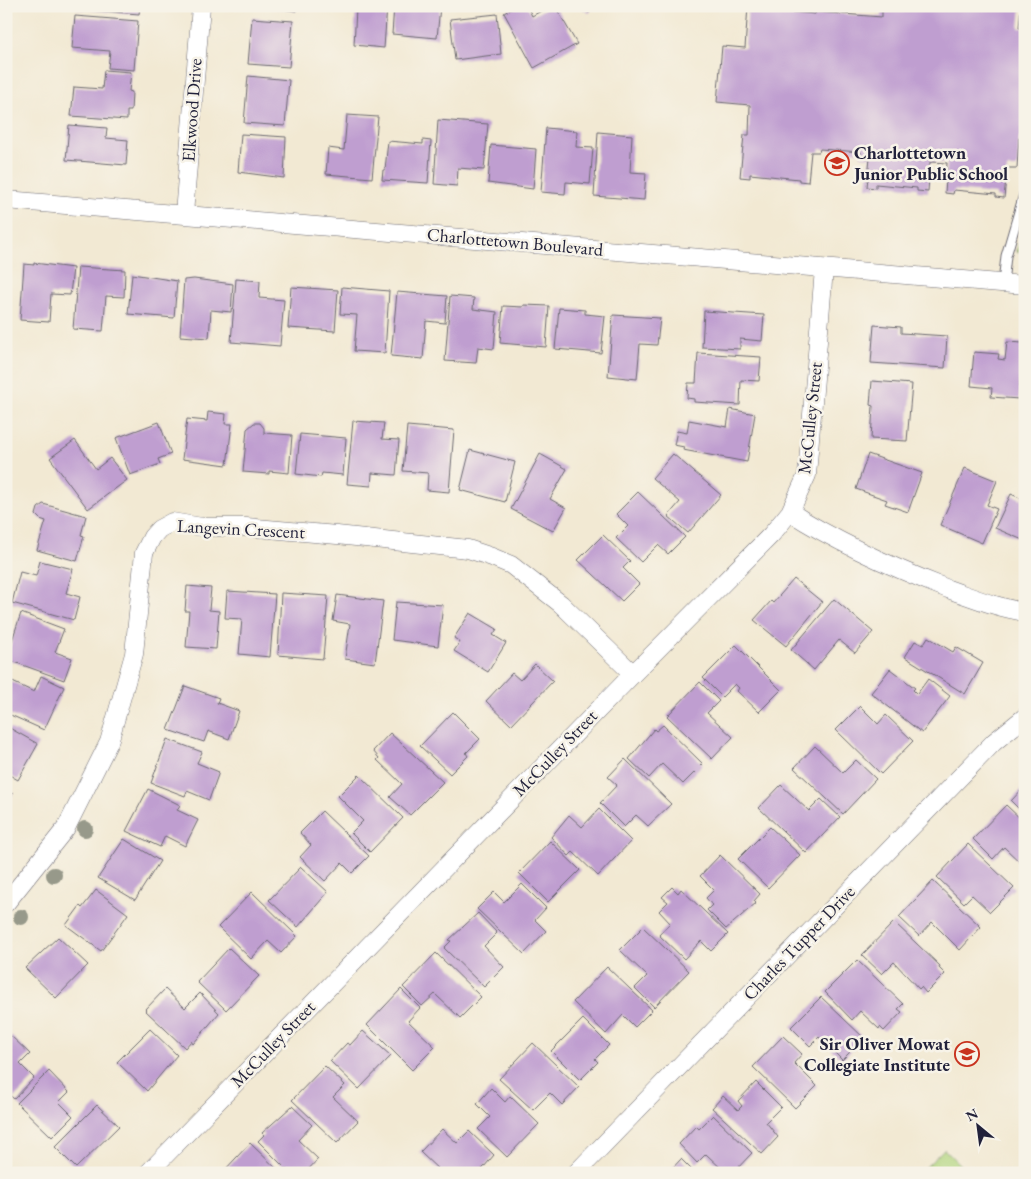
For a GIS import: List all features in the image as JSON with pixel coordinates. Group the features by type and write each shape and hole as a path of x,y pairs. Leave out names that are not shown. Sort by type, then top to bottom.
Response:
{"street":[{"name":"Elkwood Drive","path":"184,214 201,6"},
{"name":"Charlottetown Boulevard","path":"6,200 1025,285"},
{"name":"McCulley Street","path":"148,1173 633,674 771,535 790,512 806,475 824,269"},
{"path":"790,512 847,545 925,580 985,604 1025,612"},
{"name":"Langevin Crescent","path":"6,903 66,828 108,742 134,654 144,553 155,533 172,522 202,527 246,527 468,549 511,565 561,604 633,674"},
{"name":"Charles Tupper Drive","path":"576,1173 994,742 1025,717"}],"lane":[{"path":"1003,283 1006,256 1025,191"}],"green space":[{"path":"1025,223 1025,253 1017,252"},
{"path":"944,1149 968,1173 920,1173"}],"building":[{"path":"77,6 140,6 139,14 77,9"},
{"path":"260,6 297,6 296,11"},
{"path":"339,6 387,6 384,48 354,45 356,9 339,8"},
{"path":"394,6 440,6 437,38 392,34"},
{"path":"516,6 527,6 532,16 550,6 555,6 577,44 534,68 504,13"},
{"path":"579,6 594,6 589,13"},
{"path":"748,6 758,7 757,9 815,14 816,12 882,17 882,6 1021,6 1019,28 1025,28 1025,138 1019,138 1017,168 1007,168 1004,198 996,197 996,194 954,190 953,194 945,193 947,163 930,162 928,192 917,191 917,188 876,184 876,188 867,187 870,157 861,156 861,152 820,149 819,152 811,152 808,182 799,181 799,179 750,174 750,178 740,177 744,135 749,135 750,105 717,102 722,46 745,48"},
{"path":"497,14 501,54 455,60 450,19"},
{"path":"75,16 138,21 134,70 108,68 110,51 72,48"},
{"path":"252,18 293,21 289,67 248,64"},
{"path":"104,70 131,72 129,91 132,92 131,111 127,111 127,120 71,116 74,87 102,89"},
{"path":"248,76 289,80 285,126 244,123"},
{"path":"347,115 378,117 372,178 326,174 328,148 344,150"},
{"path":"438,120 488,124 484,170 458,168 457,186 434,184"},
{"path":"69,125 107,128 106,138 128,140 126,165 66,160"},
{"path":"546,128 577,131 576,147 593,148 590,184 566,182 565,194 541,192"},
{"path":"598,132 632,135 630,172 646,173 644,200 594,196"},
{"path":"241,134 286,137 284,178 238,172"},
{"path":"423,140 431,141 428,183 382,180 388,141 423,144"},
{"path":"491,145 536,149 533,189 488,183"},
{"path":"34,263 73,268 70,295 51,294 49,322 20,320 24,264 34,265"},
{"path":"78,267 125,270 124,297 106,296 103,331 73,329"},
{"path":"132,274 177,281 174,318 128,314"},
{"path":"194,279 233,284 231,312 211,310 209,338 180,336 184,280"},
{"path":"236,279 260,281 259,298 284,300 280,346 231,342"},
{"path":"291,287 338,290 335,331 288,328"},
{"path":"342,287 389,291 385,353 354,351 357,315 340,314"},
{"path":"397,292 447,296 445,323 426,321 423,359 391,356"},
{"path":"450,296 474,298 473,309 497,312 494,349 478,347 476,363 445,361"},
{"path":"524,305 549,306 546,347 500,343 503,306 523,307"},
{"path":"559,308 585,310 585,314 605,316 601,353 555,349"},
{"path":"704,311 764,315 762,341 740,339 740,349 702,347"},
{"path":"613,315 660,318 657,345 640,344 637,379 608,376"},
{"path":"874,325 901,327 901,333 947,336 945,368 871,363"},
{"path":"1007,342 1023,343 1019,399 991,397 992,388 971,386 974,352 999,354 998,359 1005,360"},
{"path":"698,353 761,357 759,381 741,380 740,405 694,402 694,399 687,398 688,383 696,383"},
{"path":"872,381 912,384 907,441 871,439 873,406 870,405"},
{"path":"730,409 755,414 747,462 683,450 684,447 674,445 677,431 687,433 689,420 727,427"},
{"path":"208,412 226,414 225,424 232,424 227,465 182,459 187,419 207,421"},
{"path":"353,421 384,423 382,439 399,440 396,475 372,473 371,486 347,484"},
{"path":"159,422 171,454 158,459 160,464 130,475 116,438"},
{"path":"254,423 260,423 264,428 264,433 292,435 289,473 269,471 269,474 243,472 247,429"},
{"path":"407,426 454,430 449,492 427,490 428,473 403,471"},
{"path":"300,434 346,438 343,475 322,473 321,477 296,474"},
{"path":"75,440 96,469 110,458 127,480 88,509 50,458"},
{"path":"470,450 515,462 505,502 460,490"},
{"path":"540,454 567,469 550,499 566,508 553,531 511,509"},
{"path":"673,454 721,495 688,533 668,516 680,502 652,478"},
{"path":"868,454 922,473 908,512 885,504 887,500 856,489"},
{"path":"965,468 997,481 987,505 997,509 982,543 940,525"},
{"path":"1025,491 1025,541 995,528 1011,494 1022,499"},
{"path":"638,492 685,537 668,554 658,545 641,562 616,538 628,526 616,514"},
{"path":"43,504 86,516 81,535 84,536 77,561 37,550 46,521 36,515 38,508"},
{"path":"603,535 630,561 623,568 639,584 622,601 578,560"},
{"path":"40,561 73,569 66,593 80,597 74,620 12,603 20,572 36,576"},
{"path":"794,579 822,602 786,646 754,620 771,601 773,603"},
{"path":"187,586 211,588 209,610 219,611 216,649 186,647 189,611 185,611"},
{"path":"227,591 275,594 270,657 239,654 242,619 225,618"},
{"path":"281,593 328,596 323,659 278,655"},
{"path":"337,595 383,601 375,663 345,659 350,624 333,621"},
{"path":"834,599 873,632 855,653 839,640 814,670 791,650"},
{"path":"396,602 443,605 438,646 392,640"},
{"path":"21,613 64,629 55,652 72,658 64,680 6,659"},
{"path":"470,613 497,629 493,635 506,643 488,672 454,651 460,642 454,638"},
{"path":"928,637 953,652 956,647 983,663 965,694 905,657 915,641 923,645"},
{"path":"736,645 781,690 759,712 737,691 739,688 735,684 722,697 703,678"},
{"path":"535,664 553,681 511,725 486,701 512,673 520,680"},
{"path":"890,669 915,688 913,690 917,694 928,679 950,696 922,733 871,693"},
{"path":"41,676 64,687 44,730 6,713 6,679 34,692"},
{"path":"700,682 719,701 707,713 733,737 712,759 667,716"},
{"path":"185,686 219,698 217,703 239,711 229,739 208,731 204,742 168,730"},
{"path":"860,706 878,724 886,715 913,741 881,774 836,730"},
{"path":"453,712 480,739 466,753 468,756 450,774 420,746"},
{"path":"663,725 703,764 683,784 662,764 649,778 629,759 654,729 656,731"},
{"path":"6,726 38,744 18,780 6,773"},
{"path":"390,733 443,782 410,815 390,797 402,784 377,760 379,758 373,751"},
{"path":"167,739 202,752 197,763 219,772 209,800 187,791 185,796 151,783"},
{"path":"815,746 843,773 856,760 876,779 843,814 794,768"},
{"path":"625,759 671,804 648,826 636,815 624,827 600,803 617,785 608,777"},
{"path":"359,775 403,818 370,852 351,833 363,821 338,796"},
{"path":"781,785 809,811 821,799 840,817 806,853 759,808"},
{"path":"1025,786 1025,815 1011,801"},
{"path":"6,789 13,794 6,803"},
{"path":"148,789 180,805 177,810 198,820 185,846 165,836 160,847 126,831"},
{"path":"1006,805 1025,823 1025,867 1004,847 993,859 973,839"},
{"path":"599,809 631,841 598,876 573,852 569,856 551,837 569,815 582,827"},
{"path":"322,811 369,856 352,873 342,863 325,881 300,857 311,845 300,833"},
{"path":"770,827 800,855 768,888 738,859"},
{"path":"124,839 160,861 135,900 98,878"},
{"path":"550,841 580,870 548,902 519,873"},
{"path":"968,844 1014,888 990,912 972,895 964,903 937,877"},
{"path":"720,855 760,894 754,901 756,903 726,929 707,910 712,905 706,898 714,890 700,876"},
{"path":"301,867 328,892 298,927 269,900"},
{"path":"933,881 981,927 960,950 932,922 919,936 899,917"},
{"path":"522,884 546,908 535,920 546,931 524,954 477,909 494,892 504,902"},
{"path":"672,887 678,893 681,889 728,934 711,951 701,941 684,959 659,935 670,923 659,911 668,902 662,897"},
{"path":"96,890 128,914 101,951 66,925 80,906 82,908"},
{"path":"252,892 297,936 281,953 268,941 251,959 218,927"},
{"path":"478,913 497,933 484,946 504,967 484,987 444,948 451,941 449,940"},
{"path":"894,922 940,966 939,968 945,974 926,993 921,987 919,989 894,962 882,974 862,955"},
{"path":"643,927 689,971 654,1007 635,988 647,976 620,950"},
{"path":"58,937 88,965 56,998 25,968"},
{"path":"229,948 259,976 226,1010 197,982"},
{"path":"436,953 481,997 460,1018 435,994 422,1006 403,987"},
{"path":"857,960 903,1004 898,1009 902,1012 884,1031 880,1027 879,1029 860,1011 852,1020 825,992"},
{"path":"607,967 652,1010 635,1027 623,1015 606,1034 573,1002"},
{"path":"165,989 185,1008 200,993 219,1013 193,1044 191,1041 185,1048 145,1010"},
{"path":"401,989 420,1008 408,1021 435,1047 412,1070 367,1025"},
{"path":"821,997 864,1038 842,1060 819,1037 810,1046 791,1027"},
{"path":"583,1019 609,1045 595,1059 598,1062 580,1080 551,1051"},
{"path":"150,1029 177,1055 147,1091 117,1062"},
{"path":"363,1031 391,1056 359,1089 330,1061 347,1043 350,1045"},
{"path":"10,1035 30,1054 20,1064 34,1078 14,1099 6,1092 6,1039"},
{"path":"783,1036 802,1054 794,1063 817,1086 795,1108 753,1067"},
{"path":"533,1043 579,1087 562,1105 550,1093 533,1110 499,1079"},
{"path":"325,1066 345,1085 333,1097 358,1121 337,1143 292,1100"},
{"path":"49,1071 69,1092 59,1102 73,1116 52,1137 17,1103"},
{"path":"756,1082 781,1107 766,1122 778,1137 762,1154 712,1108 723,1096 738,1110 742,1106 738,1101"},
{"path":"491,1088 505,1102 510,1096 539,1124 507,1157 478,1129 490,1117 477,1104"},
{"path":"97,1105 119,1126 76,1168 55,1147"},
{"path":"292,1106 312,1125 298,1140 318,1159 305,1173 290,1173 258,1141 264,1135 262,1133"},
{"path":"713,1115 752,1153 733,1173 726,1173 706,1154 697,1163 679,1144 696,1126 699,1129"},
{"path":"442,1129 457,1143 469,1131 494,1155 479,1173 442,1173 420,1152"},
{"path":"250,1143 281,1173 222,1173"},
{"path":"681,1159 695,1173 668,1173"}],"place":[{"name":"Charlottetown Junior Public School","path":"837,163"},
{"name":"Sir Oliver Mowat Collegiate Institute","path":"967,1054"}]}
